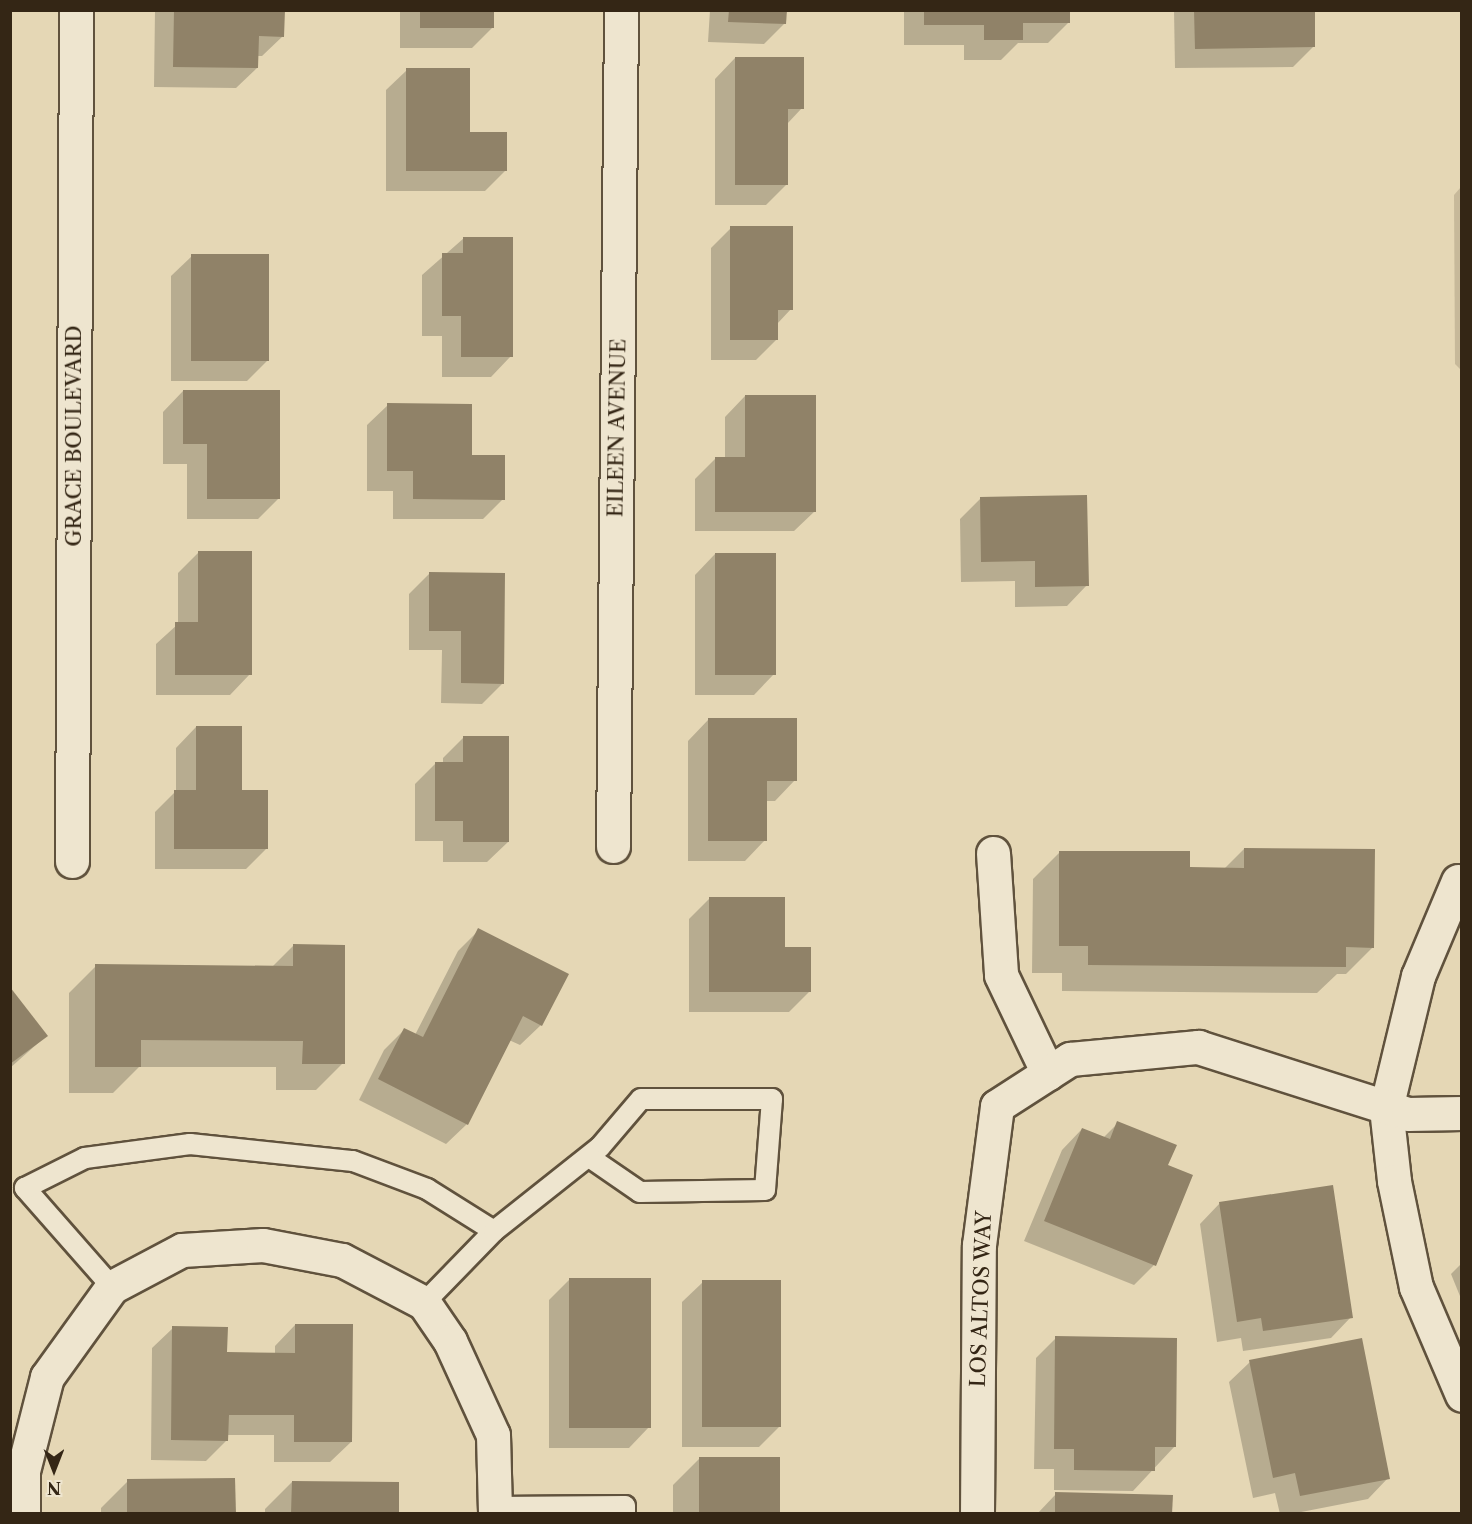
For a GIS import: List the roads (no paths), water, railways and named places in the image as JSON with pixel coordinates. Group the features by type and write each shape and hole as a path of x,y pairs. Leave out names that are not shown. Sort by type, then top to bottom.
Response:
{"street":[{"name":"GRACE BOULEVARD","path":"72,861 76,10"},
{"name":"EILEEN AVENUE","path":"613,846 621,10"},
{"path":"993,853 1000,975 1047,1073"},
{"path":"1458,880 1418,976 1386,1108 1394,1181 1416,1287 1461,1395"},
{"name":"LOS ALTOS WAY","path":"977,1514 979,1245 997,1106 1070,1059 1198,1047 1408,1114 1461,1113"},
{"path":"23,1514 23,1471 47,1377 112,1287 182,1250 262,1245 342,1260 424,1303 450,1341 493,1435 495,1510"}],"lane":[{"path":"424,1303 494,1231 589,1157 641,1099 772,1099 765,1190 640,1192 589,1157"},
{"path":"112,1287 25,1188 85,1158 190,1144 353,1161 427,1189 494,1231"},
{"path":"495,1510 626,1506 625,1514"}]}
